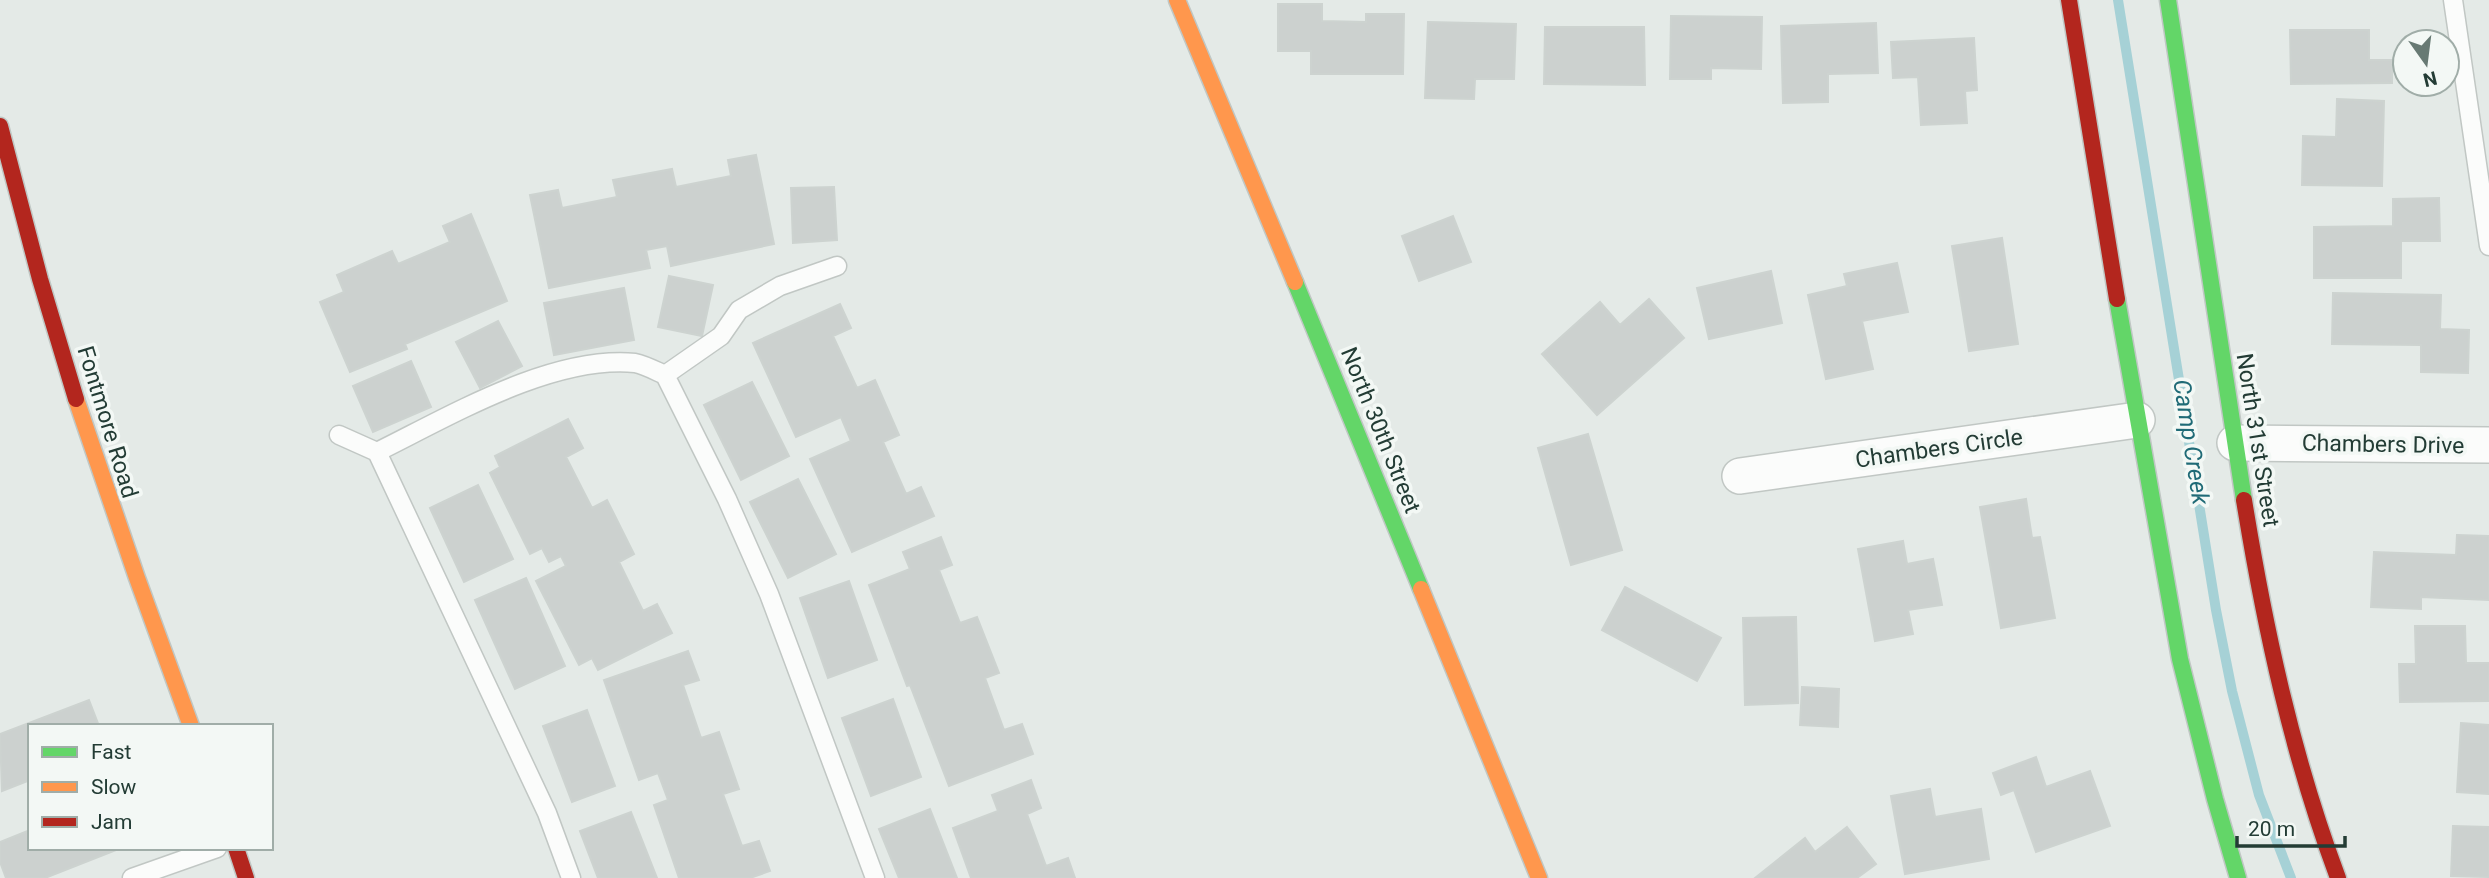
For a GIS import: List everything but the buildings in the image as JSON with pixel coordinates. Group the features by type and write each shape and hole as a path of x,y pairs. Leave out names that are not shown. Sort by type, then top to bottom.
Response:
{"main road":[{"name":"North 30th Street","path":"1177,0 1315,328 1539,878"},
{"path":"2069,0 2137,420 2180,659 2238,878"},
{"name":"North 31st Street","path":"2168,0 2255,570 2272,652 2311,803 2338,878"},
{"name":"Fontmore Road","path":"0,126 16,215 131,567 190,724"},
{"path":"237,850 246,878"}],"street":[{"name":"Chambers Circle","path":"1740,476 2137,420"},
{"name":"Chambers Drive","path":"2235,443 2489,445"}],"lane":[{"path":"2453,0 2486,200 2489,246"},
{"path":"665,375 721,336 739,310 780,286 836,266"},
{"path":"377,452 467,408 552,372 603,364 637,363 665,375 727,499 769,594 875,878"},
{"path":"339,435 377,452 547,813 571,878"},
{"path":"132,878 212,850"}],"waterway":[{"name":"Camp Creek","path":"2118,0 2216,610 2232,691 2259,795 2291,878"}],"traffic: fast":[{"path":"2168,0 2244,500"},
{"path":"1295,282 1421,589"},
{"path":"2117,299 2180,659 2238,878"}],"traffic: slow":[{"path":"1177,0 1295,282"},
{"path":"76,399 190,724"},
{"path":"1421,589 1539,878"}],"traffic: jam":[{"path":"2069,0 2117,299"},
{"path":"0,126 40,279 76,399"},
{"path":"2244,500 2282,691 2307,785 2338,878"},
{"path":"237,850 246,878"}]}
